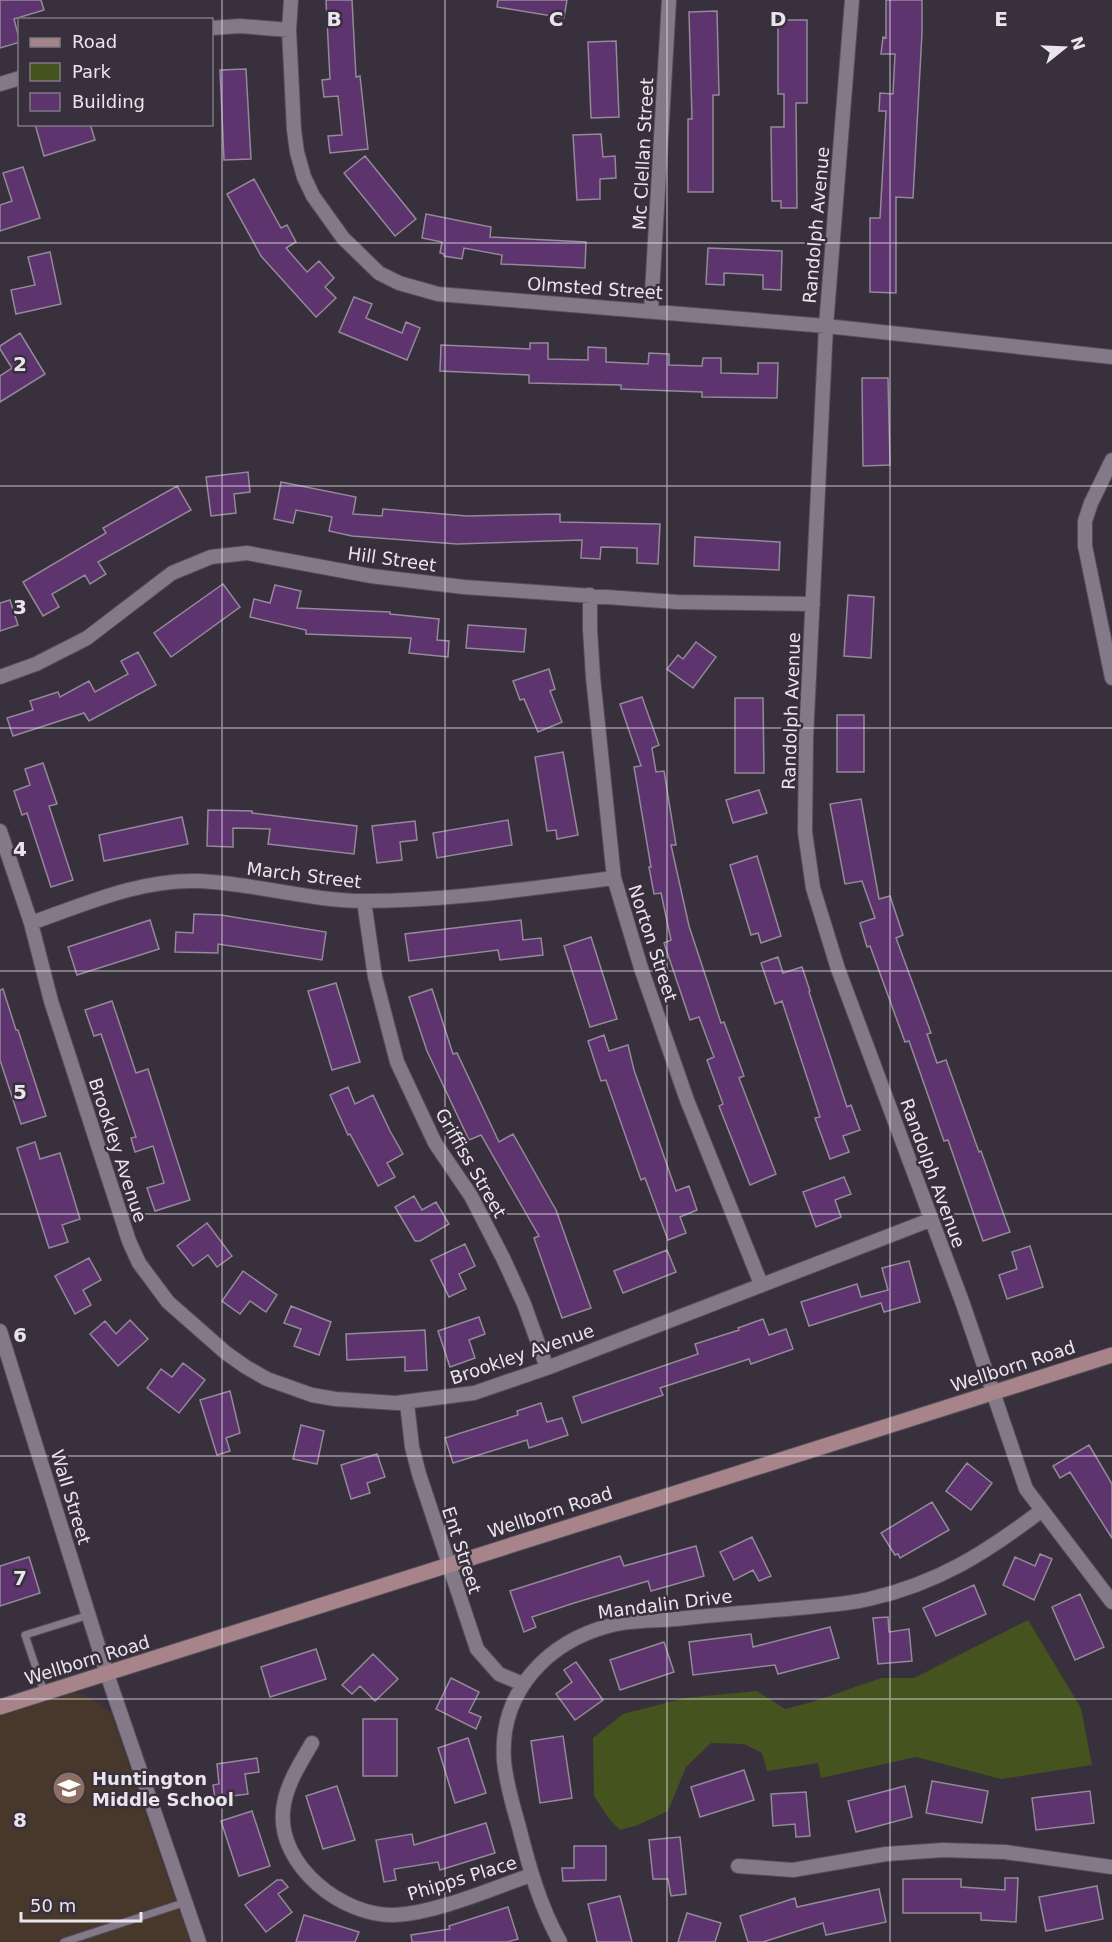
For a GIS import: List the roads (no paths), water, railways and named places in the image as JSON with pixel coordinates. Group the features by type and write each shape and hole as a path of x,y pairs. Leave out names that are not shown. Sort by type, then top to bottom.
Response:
{"street":[{"name":"Olmsted Street","path":"291,0 294,130 304,177 313,196 343,238 379,273 399,284 438,294 826,326 1112,357"},
{"name":"Mc Clellan Street","path":"651,310 669,0"},
{"name":"Randolph Avenue","path":"852,0 826,326 806,738 805,832 813,888 838,969 963,1304 1026,1489 1112,1602"},
{"path":"213,28 240,26 290,30"},
{"path":"0,84 18,79"},
{"path":"1112,460 1090,503 1085,521 1085,546 1112,678"},
{"name":"Hill Street","path":"0,677 36,664 87,638 172,573 211,557 247,553 371,576 464,587 677,602 813,604"},
{"name":"Norton Street","path":"590,595 593,677 614,878 641,968 687,1100 761,1284"},
{"name":"Brookley Avenue","path":"0,831 31,923 51,1001 129,1241 152,1283 185,1318 226,1353 267,1379 312,1395 336,1399 407,1403 474,1393 547,1368 930,1220"},
{"name":"March Street","path":"31,923 121,891 163,883 196,881 330,900 364,901 452,896 614,878"},
{"name":"Griffiss Street","path":"364,901 375,977 397,1062 435,1143 471,1197 504,1260 524,1304 547,1368"},
{"name":"Wall Street","path":"0,1331 108,1674 199,1942"},
{"name":"Wellborn Road","path":"0,1707 1112,1355"},
{"name":"Ent Street","path":"407,1403 412,1447 419,1474 477,1649 499,1674 523,1684"},
{"name":"Mandalin Drive","path":"560,1942 540,1901 531,1875 504,1761 508,1718 523,1684 554,1650 575,1638 616,1624 840,1604 898,1591 950,1571 975,1558 1041,1511"},
{"name":"Phipps Place","path":"312,1743 290,1784 283,1811 287,1840 299,1865 320,1887 342,1902 367,1913 393,1915 420,1913 531,1875"},
{"path":"738,1866 793,1870 886,1854 944,1850 1005,1852 1112,1867"}],"lane":[{"path":"45,1693 26,1635 89,1615"},
{"path":"64,1942 186,1902"}],"place":[{"name":"Huntington Middle School","path":"69,1788"}]}
